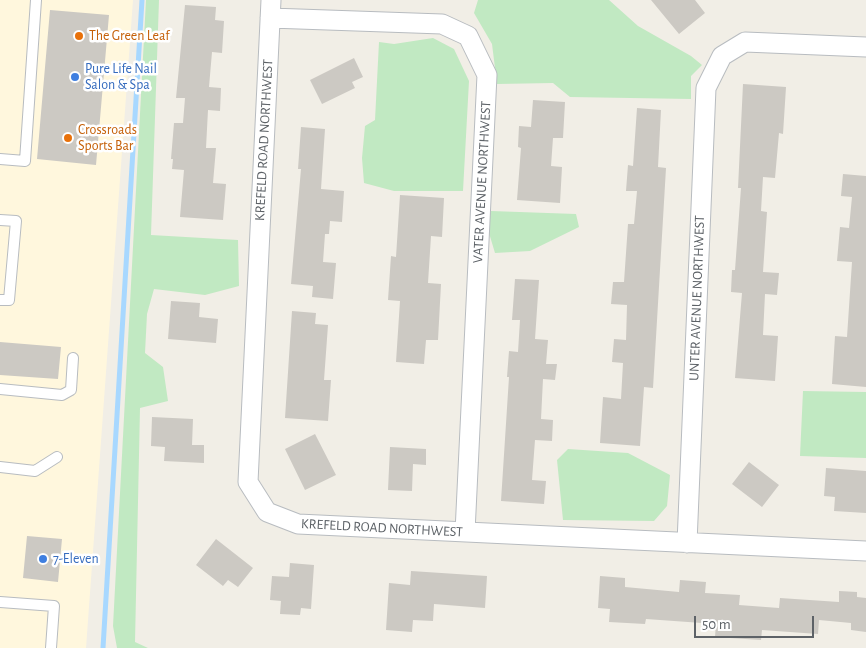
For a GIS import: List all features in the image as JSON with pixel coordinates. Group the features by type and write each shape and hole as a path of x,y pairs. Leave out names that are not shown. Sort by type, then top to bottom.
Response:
{"street":[{"name":"KREFELD ROAD NORTHWEST","path":"270,9 248,482 267,512 298,524 866,552"},
{"name":"VATER AVENUE NORTHWEST","path":"270,9 442,24 468,36 487,75 465,532"},
{"name":"UNTER AVENUE NORTHWEST","path":"687,543 706,88 722,56 745,42 866,47"}],"lane":[{"path":"0,159 25,161 36,0"},
{"path":"0,220 16,221 9,300 0,300"},
{"path":"0,390 62,395 71,390 73,358"},
{"path":"0,467 36,471 57,458"},
{"path":"0,602 54,606 51,648"}],"shaded area":[{"path":"0,0 133,0 86,648 0,648"}],"green space":[{"path":"146,0 159,0 151,235 238,240 239,286 205,295 154,289 147,314 145,353 163,367 168,401 140,408 135,642 148,648 117,648 113,626"},
{"path":"478,0 609,0 638,26 691,56 702,65 691,76 691,99 570,97 553,83 497,84 492,44 474,13"},
{"path":"433,38 454,49 469,81 463,191 394,191 364,183 362,158 365,126 375,120 379,42 394,44"},
{"path":"491,211 576,214 579,227 530,251 495,253 486,223"},
{"path":"803,391 866,392 866,458 800,456"},
{"path":"568,449 628,453 670,475 667,506 654,521 563,520 557,460"}],"building":[{"path":"651,0 695,0 705,13 679,34"},
{"path":"185,5 216,7 215,20 224,21 222,53 212,52 209,87 221,88 220,111 208,110 206,148 216,148 213,183 226,184 223,220 180,217 184,170 172,169 173,159 171,159 174,123 183,123 185,98 176,98"},
{"path":"50,10 109,15 96,165 37,159"},
{"path":"354,58 363,77 352,82 355,88 322,104 310,80"},
{"path":"743,84 786,87 783,134 779,133 775,178 763,177 761,211 767,212 763,272 779,273 777,295 765,294 763,335 778,336 775,381 735,378 742,293 731,292 732,270 735,270 741,188 738,188"},
{"path":"533,100 565,102 563,138 553,138 551,166 562,167 560,203 517,200 521,148 518,147 519,126 531,127"},
{"path":"637,108 661,110 658,167 666,168 653,388 644,387 640,446 600,443 603,397 621,399 623,363 612,362 614,339 626,340 627,305 611,304 613,282 624,282 628,224 634,224 637,191 626,191 628,165 633,166"},
{"path":"301,127 325,129 321,189 344,191 342,222 330,221 329,234 325,234 323,262 336,263 333,299 312,297 313,286 291,284 301,169 298,169"},
{"path":"843,174 866,176 866,387 832,384 835,336 847,337 852,262 837,261 840,227 849,228 852,197 841,196"},
{"path":"400,195 444,198 442,237 431,236 428,283 441,284 438,340 426,340 424,364 396,362 400,301 388,300 391,256 396,257"},
{"path":"515,279 539,280 535,339 548,340 546,364 557,364 555,380 543,379 541,419 553,420 552,441 535,440 532,480 546,481 544,504 501,501 509,351 518,352 520,320 512,320"},
{"path":"171,301 200,303 199,317 218,319 216,343 168,339"},
{"path":"292,311 316,313 315,324 328,325 324,380 331,380 328,421 285,418"},
{"path":"0,342 61,347 58,379 0,375"},
{"path":"152,417 193,419 192,445 204,445 204,463 164,461 165,447 151,446"},
{"path":"315,434 336,475 305,490 285,449"},
{"path":"390,447 426,449 426,465 413,464 412,491 388,490"},
{"path":"749,462 779,485 762,507 732,484"},
{"path":"826,468 866,471 866,513 834,511 835,497 824,496"},
{"name":"7-Eleven","path":"27,536 62,539 58,582 23,578"},
{"path":"216,539 253,568 238,587 228,580 223,586 196,565"},
{"path":"290,563 314,565 311,609 301,608 300,615 280,614 281,601 270,600 272,576 289,577"},
{"path":"411,571 487,576 485,608 434,604 433,621 413,620 412,632 386,630 389,583 410,585"},
{"path":"600,576 625,578 625,587 679,592 680,580 706,582 705,593 740,595 739,605 779,608 780,598 839,602 839,591 857,592 857,597 866,598 866,632 851,630 851,623 819,620 818,634 762,630 761,640 715,637 716,624 646,619 645,624 609,622 610,609 598,608"}],"waterway":[{"path":"103,648 142,0"}],"place":[{"name":"The Green Leaf","path":"79,36"},
{"name":"Pure Life Nail Salon & Spa","path":"75,77"},
{"name":"Crossroads Sports Bar","path":"68,138"},
{"name":"7-Eleven","path":"43,559"}]}
